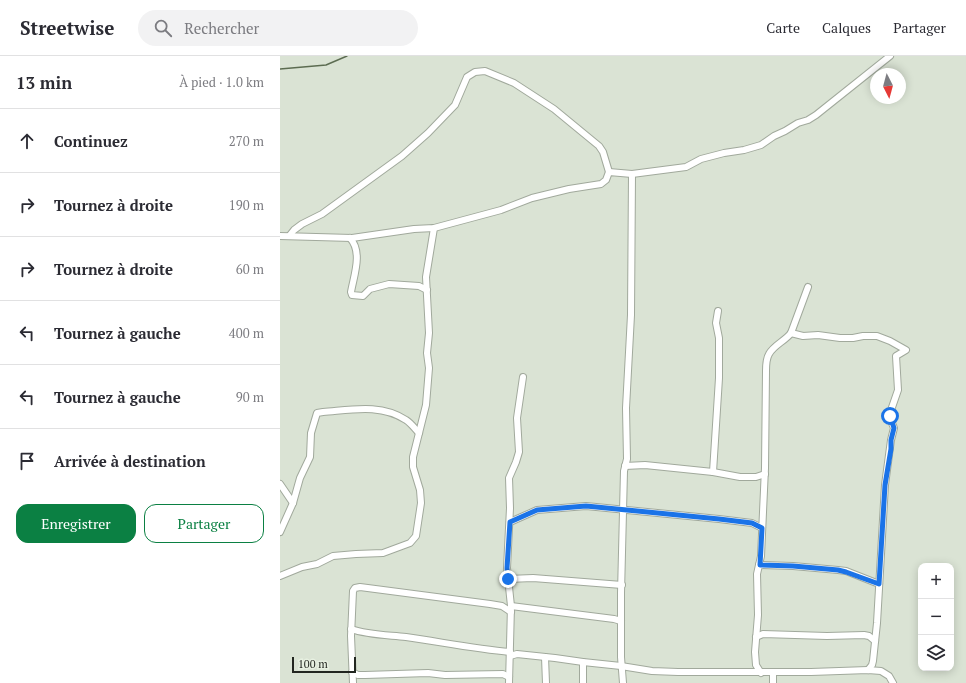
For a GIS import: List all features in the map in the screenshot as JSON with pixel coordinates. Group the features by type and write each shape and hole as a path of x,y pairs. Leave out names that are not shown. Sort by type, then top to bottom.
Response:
{"street":[{"path":"609,172 632,174 686,167 701,159 761,146 774,136 816,115 890,56"},
{"path":"280,236 290,235 360,238 414,228 434,228 501,210 532,198 569,189 601,184 606,180 609,172 603,152 599,146 554,109 514,83 485,71 476,72 467,77 455,105 428,133 402,156 322,214 302,224 290,235"},
{"path":"623,683 621,666 621,621 624,471 627,459 626,408 631,315 632,174"},
{"path":"280,576 302,567 317,564 333,556 383,554 410,544 416,536 421,503 420,490 413,467 413,457 426,405 429,333 426,277 434,228"},
{"path":"350,238 354,242 357,257 351,292 352,295 363,296 370,289 389,284 419,286 427,290"},
{"path":"761,673 756,666 758,616 757,574 760,565 765,474 767,361 768,355 774,348 791,333 808,288"},
{"path":"713,472 718,378 718,338 716,323 718,311"},
{"path":"791,333 804,336 818,335 840,338 877,336 906,350 896,356 898,390 890,416 894,428 885,485 873,661 868,670"},
{"path":"352,672 358,675 428,673 507,678 512,652 511,609 507,568 510,522 508,478 519,452 517,418 523,377"},
{"path":"280,532 293,503 300,478 310,457 310,433 317,413 374,408 383,410 406,420 419,433"},
{"path":"625,466 645,466 713,472 740,477 756,477 765,474"},
{"path":"280,484 293,503"},
{"path":"510,522 537,510 586,506 752,523 762,528"},
{"path":"760,565 838,570 879,584"},
{"path":"508,579 533,578 622,585"},
{"path":"352,683 351,629 353,591 355,588 360,587 490,604 511,609 614,619 621,621"},
{"path":"351,629 359,632 652,671 773,673 868,670 881,671 889,676 893,683"},
{"path":"351,638 359,632"},
{"path":"756,637 763,634 828,636 864,635 869,636 875,641"},
{"path":"545,657 546,683"},
{"path":"582,683 583,662"},
{"path":"747,673 756,666"},
{"path":"773,673 773,683"}],"waterway":[{"path":"280,69 326,65 347,56"}],"route":[{"path":"508,579 507,556 510,522 537,510 586,506 752,523 762,528 760,565 768,564 838,570 879,584 885,485 894,428 890,416"}]}
